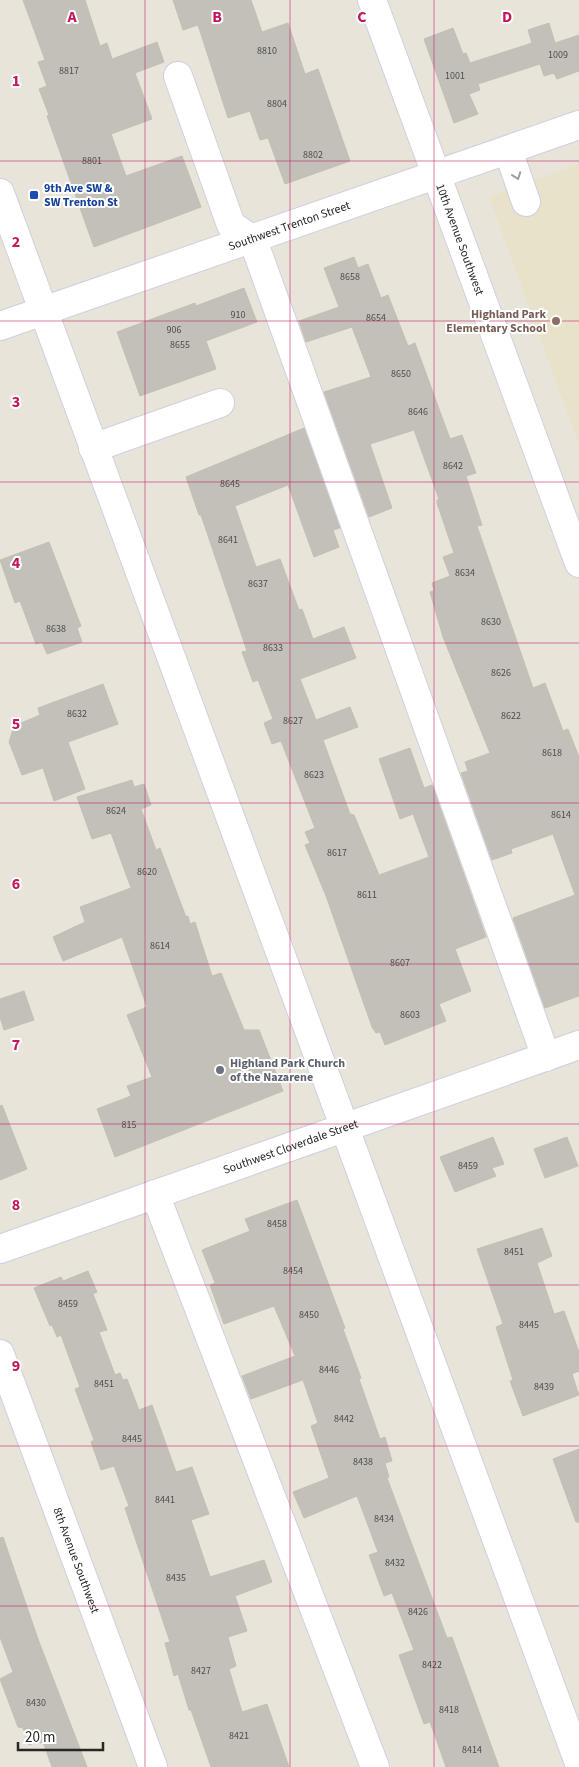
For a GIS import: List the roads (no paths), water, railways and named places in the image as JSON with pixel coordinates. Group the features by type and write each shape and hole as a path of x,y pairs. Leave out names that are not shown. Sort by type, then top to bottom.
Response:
{"street":[{"name":"10th Avenue Southwest","path":"372,0 579,563"},
{"path":"178,76 231,225 253,240 546,1057"},
{"name":"Southwest Trenton Street","path":"0,326 253,240 579,125"},
{"path":"508,150 526,202"},
{"path":"0,194 579,1763"},
{"path":"93,448 220,403"},
{"name":"Southwest Cloverdale Street","path":"0,1249 579,1045"},
{"path":"155,1194 375,1767"},
{"name":"8th Avenue Southwest","path":"0,1354 153,1767"}],"place":[{"name":"9th Ave SW & SW Trenton St","path":"34,195"},
{"name":"Highland Park Elementary School","path":"556,321"},
{"name":"Highland Park Church of the Nazarene","path":"220,1070"}]}
